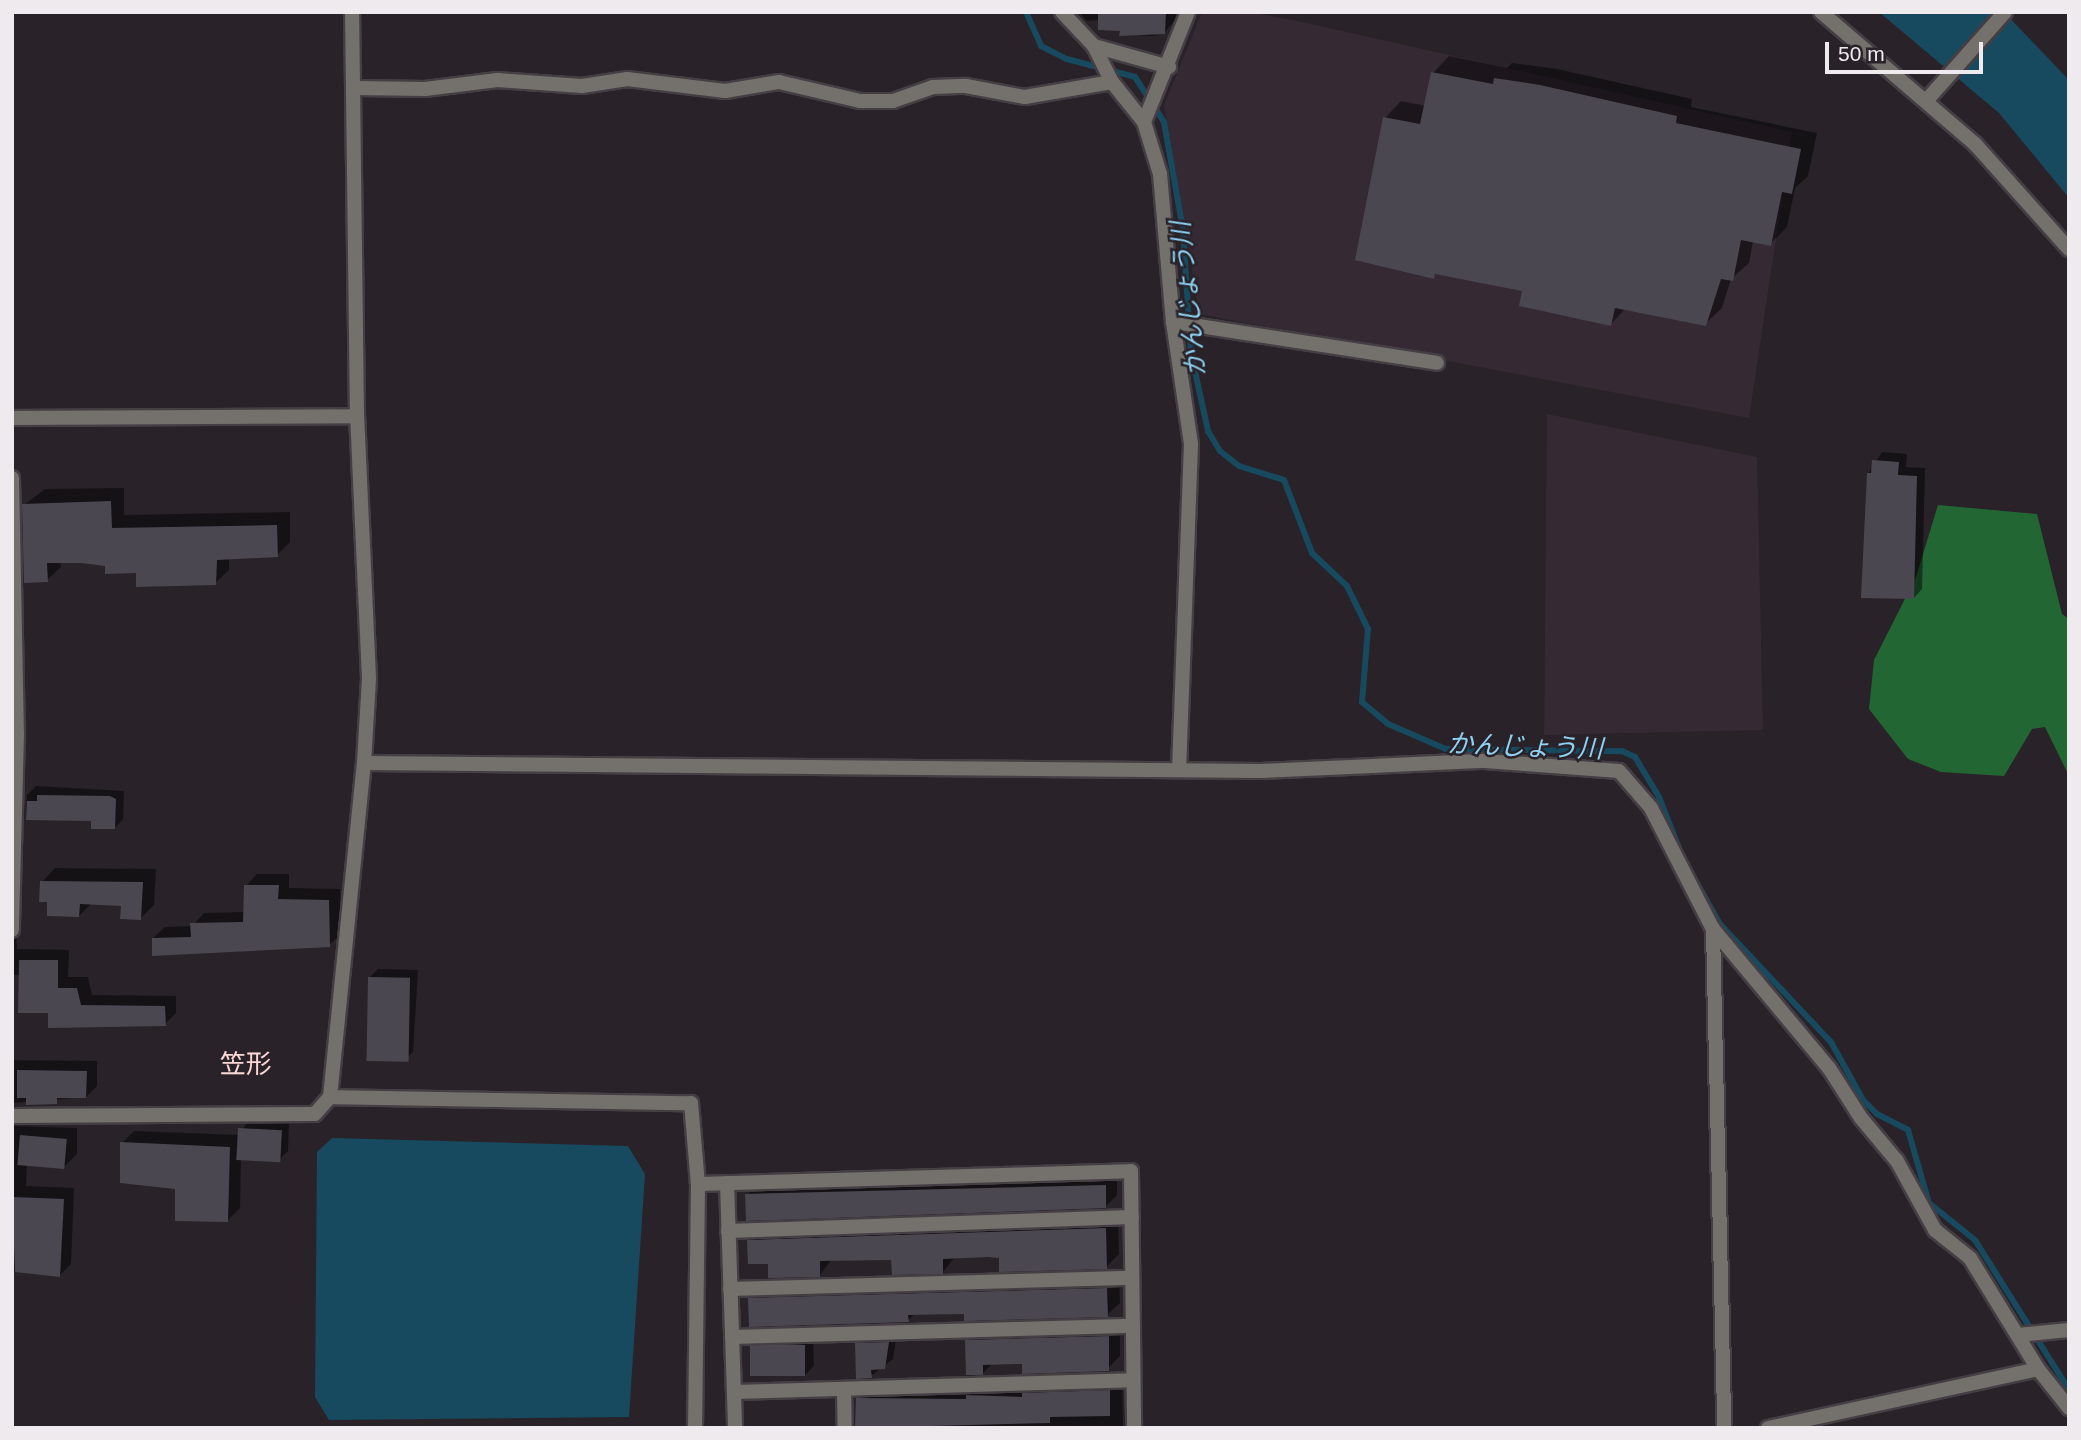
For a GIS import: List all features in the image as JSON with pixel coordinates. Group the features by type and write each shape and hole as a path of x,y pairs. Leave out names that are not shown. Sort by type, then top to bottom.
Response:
{"street":[{"path":"12,1116 316,1114 330,1097 365,763 369,678 357,416 356,88 352,12"},
{"path":"1062,12 1094,46 1112,82 1144,122 1160,174 1173,323 1191,444 1179,769"},
{"path":"1144,122 1169,67 1188,12"},
{"path":"1821,12 1929,97 1975,144 2069,250"},
{"path":"1929,97 2005,12"},
{"path":"1094,46 1169,67"},
{"path":"356,88 425,89 497,80 582,86 627,79 725,91 779,82 812,86 860,102 893,101 933,87 966,86 1026,97 1112,82"},
{"path":"1173,323 1437,363"},
{"path":"12,418 357,416"},
{"path":"12,478 15,733 12,930"},
{"path":"365,763 1261,771 1485,761 1619,771 1651,808 1713,929 1829,1068 1861,1118 1897,1161 1935,1230 1970,1258 2038,1369 2069,1408"},
{"path":"1713,929 1724,1428"},
{"path":"330,1097 691,1103 698,1184 695,1428"},
{"path":"698,1184 1131,1171 1134,1428"},
{"path":"727,1183 735,1428"},
{"path":"728,1231 1132,1217"},
{"path":"730,1289 1132,1278"},
{"path":"732,1337 1133,1326"},
{"path":"2018,1335 2069,1330"},
{"path":"1768,1428 2038,1369"},
{"path":"734,1392 1133,1380"},
{"path":"844,1389 845,1428"}],"shaded area":[{"path":"1202,12 1248,12 1293,20 1792,132 1749,418 1199,314 1164,105"},
{"path":"1547,414 1757,457 1763,730 1544,735"}],"green space":[{"path":"1938,505 2037,514 2062,614 2069,619 2069,776 2045,727 2032,729 2004,776 1941,772 1908,759 1869,709 1874,660 1916,577"}],"water":[{"path":"1879,12 2004,12 2069,80 2069,198 1999,113"},
{"path":"332,1138 628,1146 645,1174 629,1417 329,1420 315,1397 317,1152"}],"building":[{"path":"1098,12 1166,12 1165,34 1119,36 1120,31 1098,30"},
{"path":"1431,72 1493,84 1494,78 1540,85 1677,116 1676,123 1801,149 1792,194 1782,192 1771,246 1741,240 1733,281 1721,279 1706,326 1615,308 1611,326 1519,306 1522,291 1435,274 1434,279 1355,260 1383,117 1420,124"},
{"path":"1872,460 1899,462 1898,475 1917,476 1914,599 1861,598 1867,473 1871,473"},
{"path":"111,501 112,528 277,525 278,557 217,560 216,585 136,587 136,573 105,574 105,566 81,563 47,563 48,582 24,583 22,504"},
{"path":"37,795 110,796 116,799 115,829 91,829 91,821 26,820 27,801 37,801"},
{"path":"40,881 143,882 141,920 120,919 121,906 80,904 79,917 47,916 47,902 39,902"},
{"path":"244,885 279,885 278,899 329,900 330,947 152,956 152,938 191,937 190,923 243,922"},
{"path":"19,960 58,960 58,988 77,988 81,1005 165,1006 166,1026 48,1028 48,1013 18,1013"},
{"path":"368,977 410,978 409,1062 367,1061"},
{"path":"17,1070 87,1071 86,1098 57,1098 57,1104 26,1105 26,1098 17,1098"},
{"path":"238,1128 282,1130 280,1162 236,1160"},
{"path":"20,1135 67,1139 64,1169 17,1165"},
{"path":"120,1142 230,1147 228,1222 175,1221 175,1189 120,1183"},
{"path":"1106,1185 1106,1208 746,1221 745,1194"},
{"path":"12,1197 64,1199 60,1277 15,1272"},
{"path":"1106,1228 1107,1269 999,1272 999,1258 988,1257 943,1259 943,1274 892,1275 891,1260 820,1261 820,1277 768,1278 768,1264 748,1264 747,1240"},
{"path":"1107,1288 1108,1317 964,1321 964,1314 908,1315 909,1322 749,1327 748,1298"},
{"path":"1109,1336 1109,1371 1022,1374 1022,1364 983,1365 983,1375 966,1375 965,1340"},
{"path":"889,1342 885,1369 871,1370 872,1378 856,1379 855,1343"},
{"path":"750,1345 805,1345 805,1376 750,1376"},
{"path":"1110,1390 1110,1416 1050,1417 1050,1423 855,1428 856,1398 966,1399 966,1395 1022,1397 1022,1393"}],"waterway":[{"name":"かんじょう川","path":"1026,12 1041,46 1067,59 1135,77 1164,122 1183,230 1191,353 1208,431 1220,451 1239,466 1284,480 1312,553 1347,586 1368,629 1362,702 1388,724 1446,749 1622,751 1635,757 1659,797 1679,848"},
{"name":"かんじょう川","path":"1697,883 1720,924 1831,1042 1863,1100 1877,1114 1908,1130 1929,1203 1975,1240 2069,1390"}],"district":[{"name":"笠形","path":"246,1065"}]}
